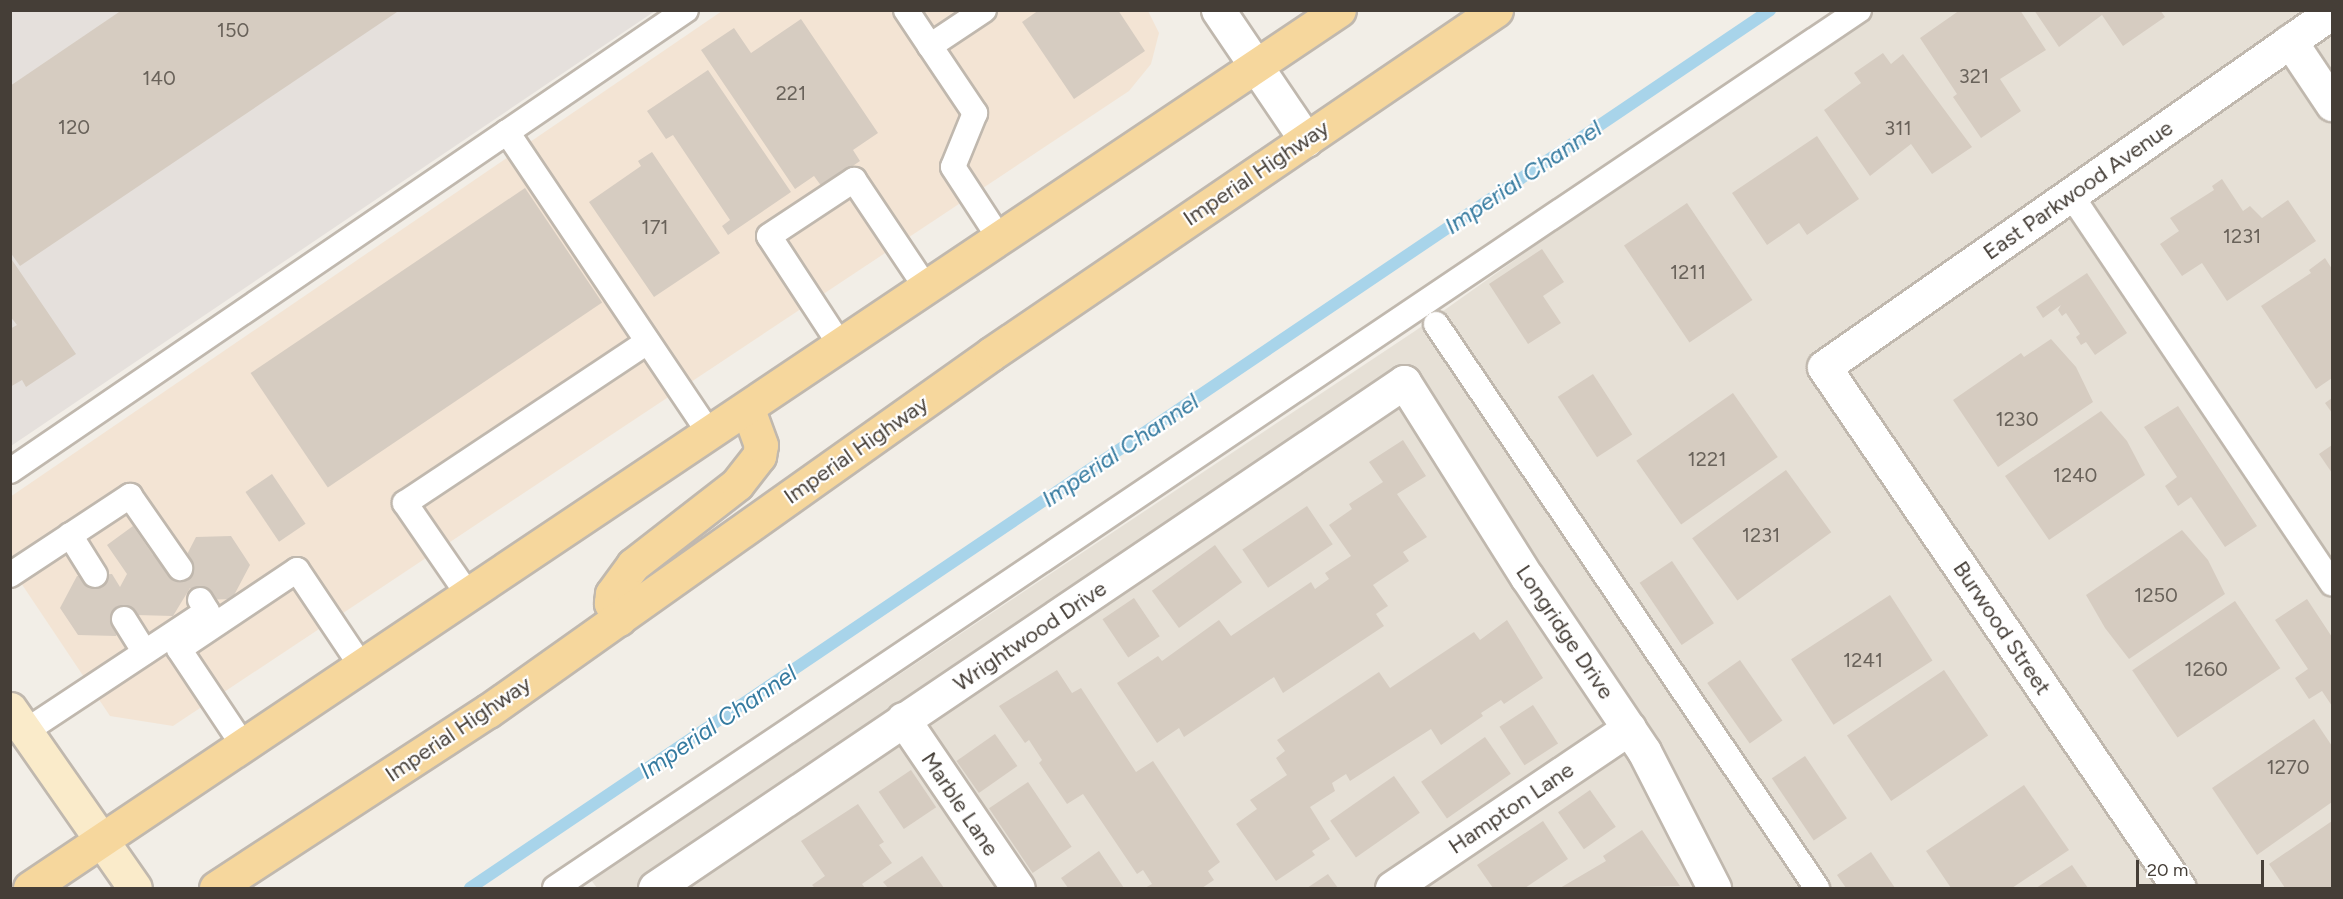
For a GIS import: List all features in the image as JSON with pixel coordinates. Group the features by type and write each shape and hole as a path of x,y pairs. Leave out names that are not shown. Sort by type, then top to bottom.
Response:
{"main road":[{"path":"30,888 927,289 1339,10"},
{"name":"Imperial Highway","path":"216,888 478,717 991,354 1496,10"},
{"path":"619,619 611,603 612,594 633,565 737,484 759,456 761,445 747,409"},
{"path":"18,720 135,888"}],"street":[{"path":"1218,10 1306,140"},
{"name":"East Parkwood Avenue","path":"1824,367 2332,12"},
{"path":"2290,41 2332,104"},
{"name":"Burwood Street","path":"1824,367 2179,888"},
{"name":"Wrightwood Drive","path":"655,888 1404,382"},
{"name":"Longridge Drive","path":"1404,382 1527,577 1629,728 1666,788 1714,888"},
{"name":"Marble Lane","path":"903,719 1018,888"},
{"name":"Hampton Lane","path":"1392,888 1629,728"}],"lane":[{"path":"10,471 686,10"},
{"path":"906,10 975,113 954,167 1000,239"},
{"path":"930,46 984,10"},
{"path":"555,888 1859,10"},
{"path":"507,132 710,434"},
{"path":"841,346 769,236 797,217 854,180 927,289"},
{"path":"2071,195 2332,583"},
{"path":"1436,324 1817,888"},
{"path":"469,596 405,503 647,342"},
{"path":"10,575 130,496 180,568"},
{"path":"70,536 95,575"},
{"path":"18,720 145,652 174,642 207,612 297,570 362,667"},
{"path":"124,619 145,652"},
{"path":"174,642 243,746"}],"shaded area":[{"path":"11,11 655,11 11,446"},
{"path":"722,11 1148,11 1159,33 1151,64 1129,91 173,726 110,716 11,568 10,497"},
{"path":"1865,11 2332,11 2332,888 597,888 591,880 1415,331"}],"building":[{"path":"122,10 400,10 20,266 10,252 10,86"},
{"path":"1039,10 1118,10 1145,51 1074,99 1022,22"},
{"path":"1960,10 2020,10 2046,50 2000,79 2021,111 1981,138 1953,97 1957,94 1920,38"},
{"path":"2034,10 2160,10 2165,17 2123,46 2102,15 2059,47"},
{"path":"801,19 878,133 853,150 860,161 822,187 814,176 795,189 701,50 734,28 751,53"},
{"path":"1883,53 1891,64 1903,54 1972,147 1932,174 1911,144 1870,176 1824,110 1861,83 1854,73"},
{"path":"708,70 791,192 728,235 722,226 730,220 673,135 666,139 647,111"},
{"path":"1817,136 1859,199 1807,235 1799,223 1767,245 1732,193"},
{"path":"652,152 720,253 654,297 589,202 641,166 638,161"},
{"path":"2222,179 2243,211 2250,206 2262,218 2288,200 2316,241 2227,301 2202,263 2182,276 2160,244 2179,231 2170,218 2214,190 2212,186"},
{"path":"525,188 602,302 328,488 251,373"},
{"path":"1687,203 1752,300 1689,342 1624,245"},
{"path":"1542,249 1564,282 1543,296 1561,323 1528,344 1489,284"},
{"path":"10,257 76,354 26,387 22,380 10,387 10,329 17,325 10,316"},
{"path":"2325,258 2332,269 2332,378 2316,389 2261,306 2311,273 2309,270"},
{"path":"2087,273 2127,333 2095,355 2086,342 2081,345 2076,337 2080,334 2066,313 2062,316 2058,310 2061,305 2043,318 2036,307"},
{"path":"2051,339 2076,367 2093,402 1998,467 1953,400 2021,353 2024,357"},
{"path":"1593,374 1632,434 1597,457 1558,397"},
{"path":"1733,393 1778,457 1681,525 1636,461"},
{"path":"2332,398 2332,413 2325,403"},
{"path":"2178,406 2257,526 2225,547 2191,497 2178,506 2165,486 2177,477 2144,427"},
{"path":"2101,411 2127,441 2145,475 2049,540 2005,476"},
{"path":"1403,440 1426,476 1397,494 1427,537 1403,552 1409,561 1373,585 1388,606 1376,614 1384,626 1283,693 1274,677 1184,737 1179,728 1157,743 1117,683 1158,656 1162,661 1219,620 1231,636 1311,582 1315,589 1329,579 1325,573 1351,556 1329,525 1352,509 1349,504 1383,482 1369,462"},
{"path":"2332,445 2332,473 2319,454"},
{"path":"1786,470 1831,532 1737,600 1692,538"},
{"path":"272,474 306,524 279,542 245,492"},
{"path":"1307,506 1333,544 1268,588 1242,550"},
{"path":"133,526 153,555 172,555 180,568 196,537 231,536 250,565 232,599 200,600 190,588 173,616 136,615 130,606 116,636 78,635 60,608 77,576 112,574 120,587 127,574 107,545"},
{"path":"2182,530 2208,560 2225,594 2129,659 2105,628 2086,595"},
{"path":"1215,545 1242,582 1179,628 1152,591"},
{"path":"1672,561 1714,623 1682,645 1640,583"},
{"path":"1890,595 1932,660 1834,725 1791,659"},
{"path":"1134,598 1160,636 1128,657 1102,619"},
{"path":"2307,599 2332,637 2332,706 2322,691 2309,699 2295,678 2308,669 2275,620"},
{"path":"2235,601 2280,668 2177,737 2132,670"},
{"path":"1507,620 1543,678 1504,704 1501,700 1481,713 1483,716 1441,745 1431,729 1350,781 1346,774 1332,783 1335,791 1310,807 1330,839 1312,851 1315,855 1276,881 1236,824 1257,809 1250,800 1287,775 1276,758 1285,751 1277,740 1379,672 1390,688 1474,632 1480,640"},
{"path":"1740,660 1782,721 1750,744 1707,683"},
{"path":"1057,670 1072,693 1081,688 1136,772 1153,761 1220,862 1208,871 1214,880 1202,888 1145,888 1152,884 1143,870 1137,874 1083,794 1067,804 1039,763 1042,760 1029,740 1025,743 999,706"},
{"path":"1944,670 1988,735 1891,801 1847,735"},
{"path":"1533,705 1558,744 1525,765 1499,727"},
{"path":"2314,719 2332,746 2332,802 2257,855 2212,788"},
{"path":"995,734 1017,766 979,793 956,761"},
{"path":"1485,737 1511,774 1447,819 1421,782"},
{"path":"1805,756 1847,818 1814,841 1772,778"},
{"path":"911,770 936,807 904,829 879,792"},
{"path":"1394,776 1420,813 1356,858 1330,821"},
{"path":"1028,782 1072,847 1033,873 989,808"},
{"path":"2024,785 2069,850 2012,888 1951,888 1926,851"},
{"path":"1590,790 1616,827 1584,849 1558,812"},
{"path":"858,804 884,842 879,845 892,863 862,884 865,888 815,888 812,885 825,876 801,841"},
{"path":"1543,821 1568,859 1525,888 1493,888 1477,865"},
{"path":"2332,821 2332,888 2285,888 2269,864"},
{"path":"1642,830 1680,886 1560,888 1606,861 1603,856"},
{"path":"1099,851 1124,888 1068,888 1061,878"},
{"path":"1871,852 1895,888 1846,888 1837,875"},
{"path":"922,856 944,888 888,888 883,882"},
{"path":"2072,865 2088,888 2036,888"},
{"path":"1328,874 1338,888 1307,888"}],"waterway":[{"name":"Imperial Channel","path":"470,888 1770,10"}]}
